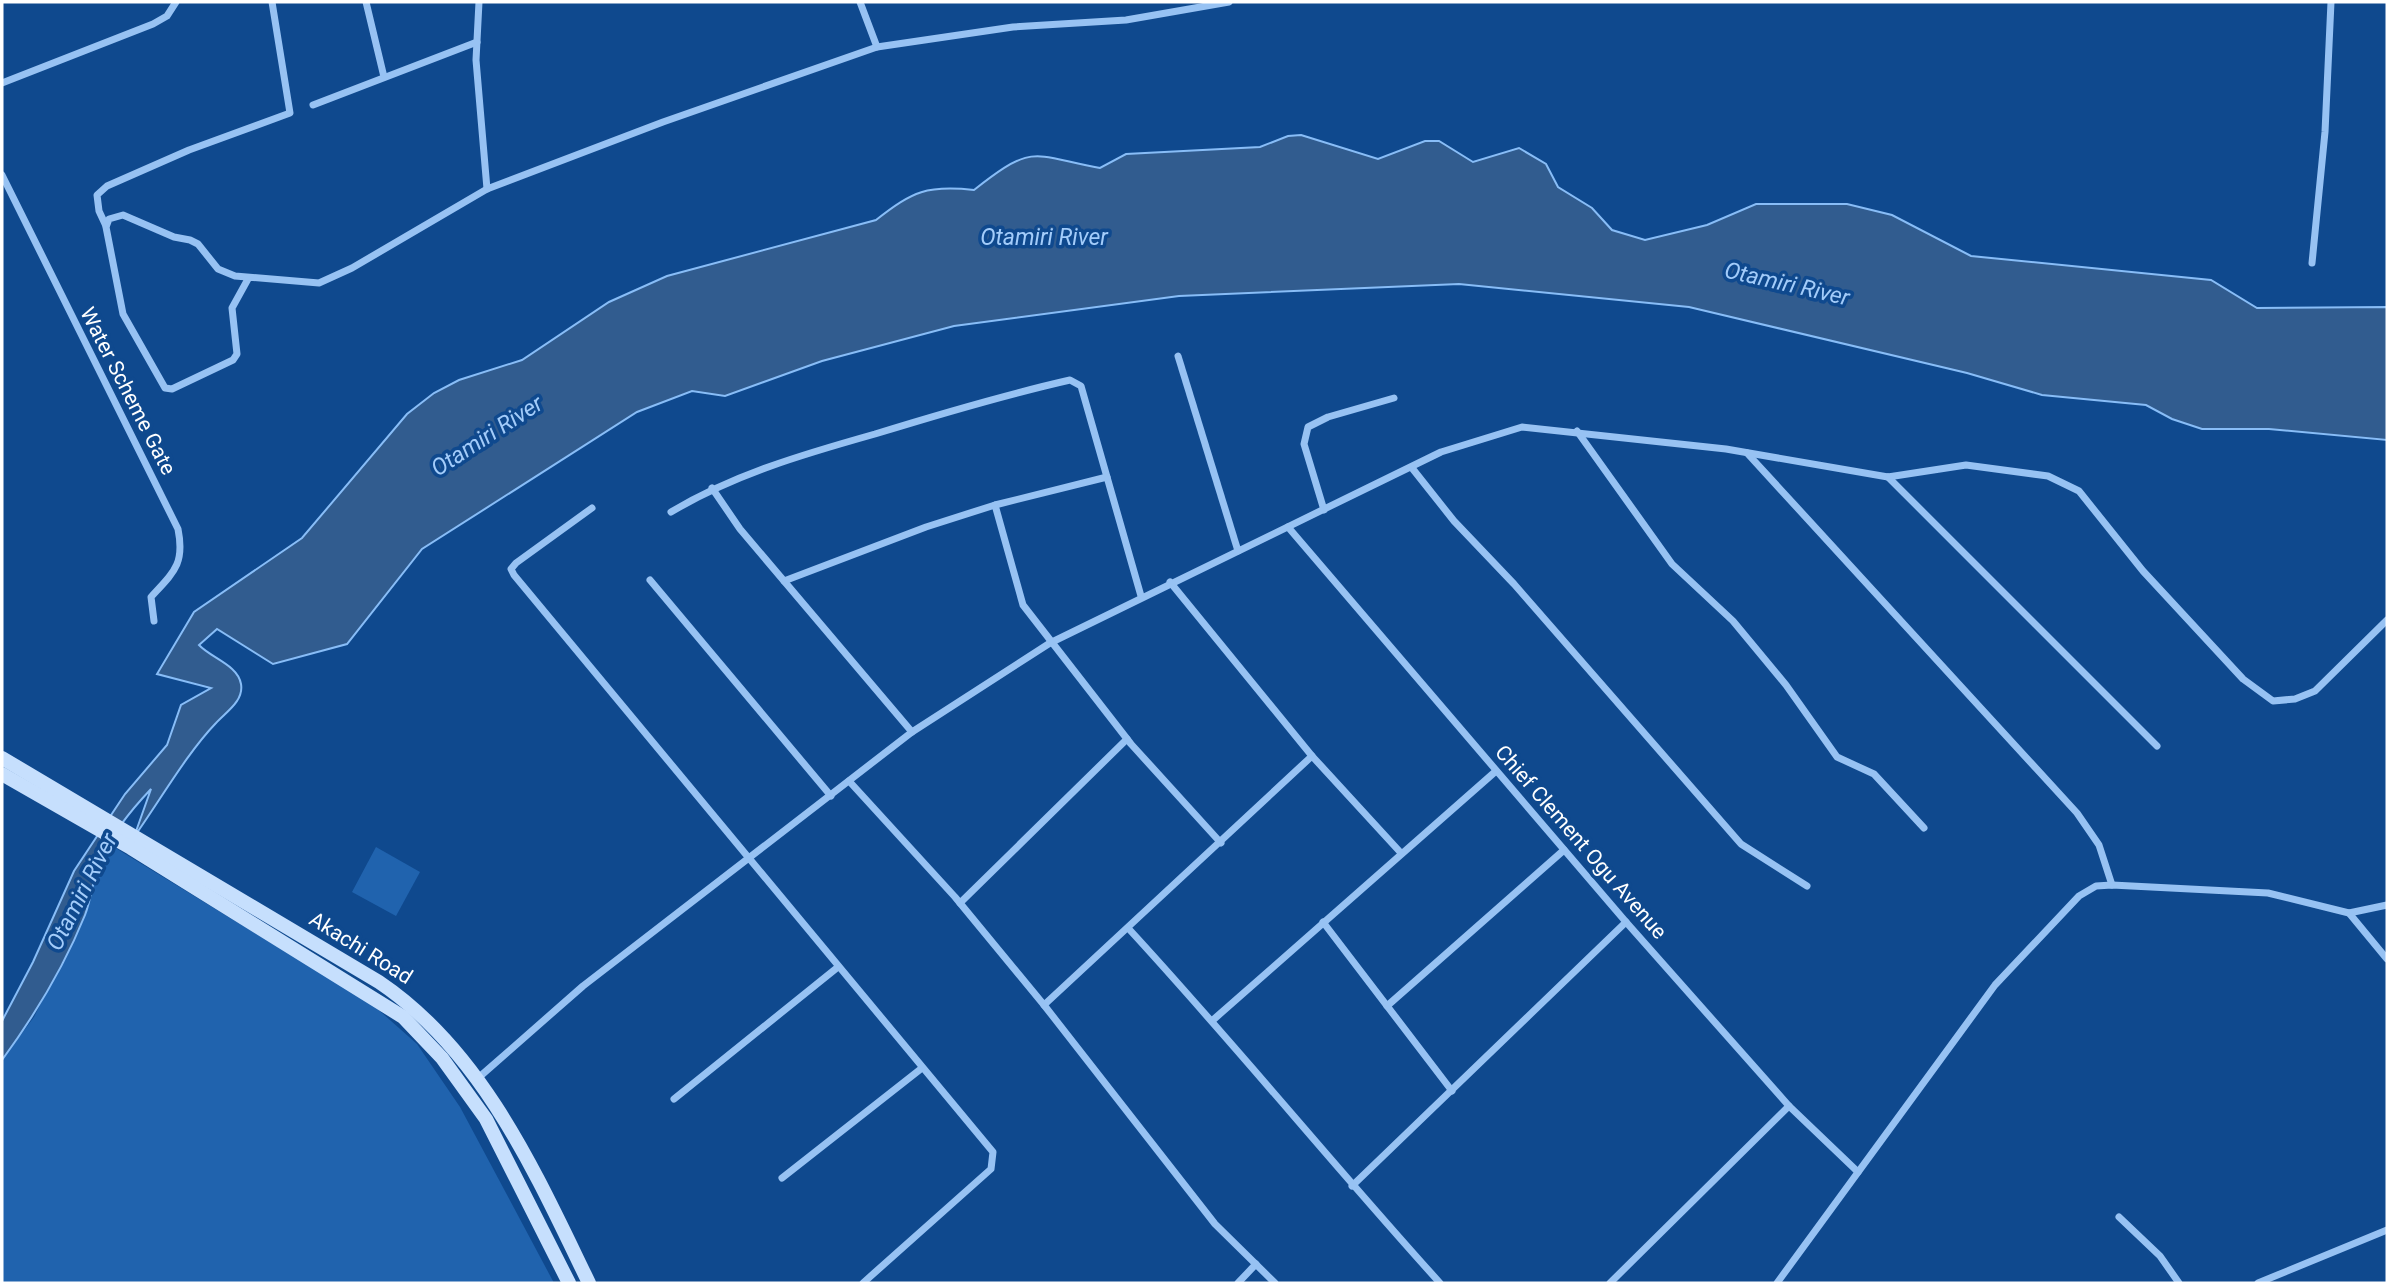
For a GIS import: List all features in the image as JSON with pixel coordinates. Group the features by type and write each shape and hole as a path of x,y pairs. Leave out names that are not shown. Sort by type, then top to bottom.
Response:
{"main road":[{"name":"Akachi Road","path":"2,758 383,1002 423,1035 486,1119 569,1283"},
{"name":"Akachi Road","path":"2,774 84,813"},
{"name":"Akachi Road","path":"133,843 402,998 440,1032 477,1079 522,1153 589,1283"}],"street":[{"path":"2,83 153,24 167,16 176,2"},
{"path":"248,279 232,308 237,354 233,359 172,389 165,388 123,314 97,195 107,186 189,150 290,113 272,2"},
{"path":"366,2 384,77"},
{"path":"480,2 477,42 487,190"},
{"path":"860,2 877,47"},
{"path":"106,227 108,219 123,215 174,237 198,244 218,269 248,279 319,283 331,279 487,190 663,121 877,47 967,32 1126,20 1229,2"},
{"path":"2312,263 2325,132 2332,2"},
{"path":"313,105 477,42"},
{"name":"Water Scheme Gate","path":"2,175 178,529 182,550 176,570 151,597 154,621"},
{"path":"1178,356 1238,551"},
{"path":"671,512 712,488 808,453 1001,396 1070,380 1081,386 1141,596"},
{"path":"1324,510 1304,444 1308,427 1328,417 1394,398"},
{"path":"477,1079 583,986 912,732 1049,643 1441,452 1522,427 1577,431 1746,452 1888,477 1966,465 2048,475 2079,491 2143,571 2244,679 2273,701 2295,699 2315,691 2387,620"},
{"path":"1577,431 1672,564 1732,621 1786,685 1837,757 1874,774 1924,828"},
{"path":"1746,452 2077,813 2099,845 2112,885"},
{"path":"1412,468 1454,521 1514,584 1741,844 1807,886"},
{"path":"784,581 926,527 995,505 1107,477"},
{"path":"1888,477 2157,746"},
{"path":"712,488 740,529 912,732"},
{"path":"995,505 1023,605 1049,643 1128,740 1221,843"},
{"path":"592,508 512,569 993,1152 995,1160 991,1170 863,1283"},
{"name":"Chief Clement Ogu Avenue","path":"1287,527 1626,922 1789,1106 1858,1172"},
{"path":"650,580 831,796"},
{"path":"1170,582 1312,756 1401,853"},
{"path":"960,903 1128,740"},
{"path":"1044,1005 1312,756"},
{"path":"1213,1020 1496,771"},
{"path":"849,781 960,903 1044,1005 1161,1159 1215,1224 1275,1283"},
{"path":"1387,1006 1564,849"},
{"path":"1777,1283 1995,985 2079,896 2096,886 2112,885 2268,893 2349,913 2387,905"},
{"path":"2349,913 2387,959"},
{"path":"1323,922 1452,1091"},
{"path":"1352,1186 1626,922"},
{"path":"1128,928 1213,1020 1352,1186 1440,1283"},
{"path":"674,1099 838,967"},
{"path":"782,1178 922,1068"},
{"path":"1611,1283 1789,1106"},
{"path":"2119,1217 2160,1256 2179,1283"},
{"path":"2258,1283 2387,1230"},
{"path":"1238,1283 1256,1264"}],"shaded area":[{"path":"109,844 373,1005 417,1044 460,1107 554,1283 2,1283 2,1060 34,1017 85,915 100,859"},
{"path":"376,847 420,872 396,916 352,892"}],"water":[{"name":"Otamiri River","path":"1301,135 1378,159 1425,141 1439,141 1473,162 1519,148 1546,164 1558,187 1592,208 1612,230 1645,240 1707,225 1756,204 1847,204 1892,215 1971,256 2211,280 2257,308 2387,307 2387,440 2269,429 2202,429 2172,419 2146,405 2042,395 1967,373 1689,307 1459,284 1179,296 954,326 822,361 725,396 692,391 637,412 422,549 347,644 273,664 217,629 199,645 235,672 241,684 240,696 194,749 134,837 151,789 111,840 98,865 85,915 68,953 26,1026 2,1060 2,1021 33,962 74,871 125,794 167,745 181,705 211,688 157,674 194,612 302,538 407,414 434,393 459,380 522,360 609,302 667,276 876,220 900,202 921,192 944,188 974,190 1022,159 1045,157 1100,168 1126,154 1260,147 1288,136"}]}
